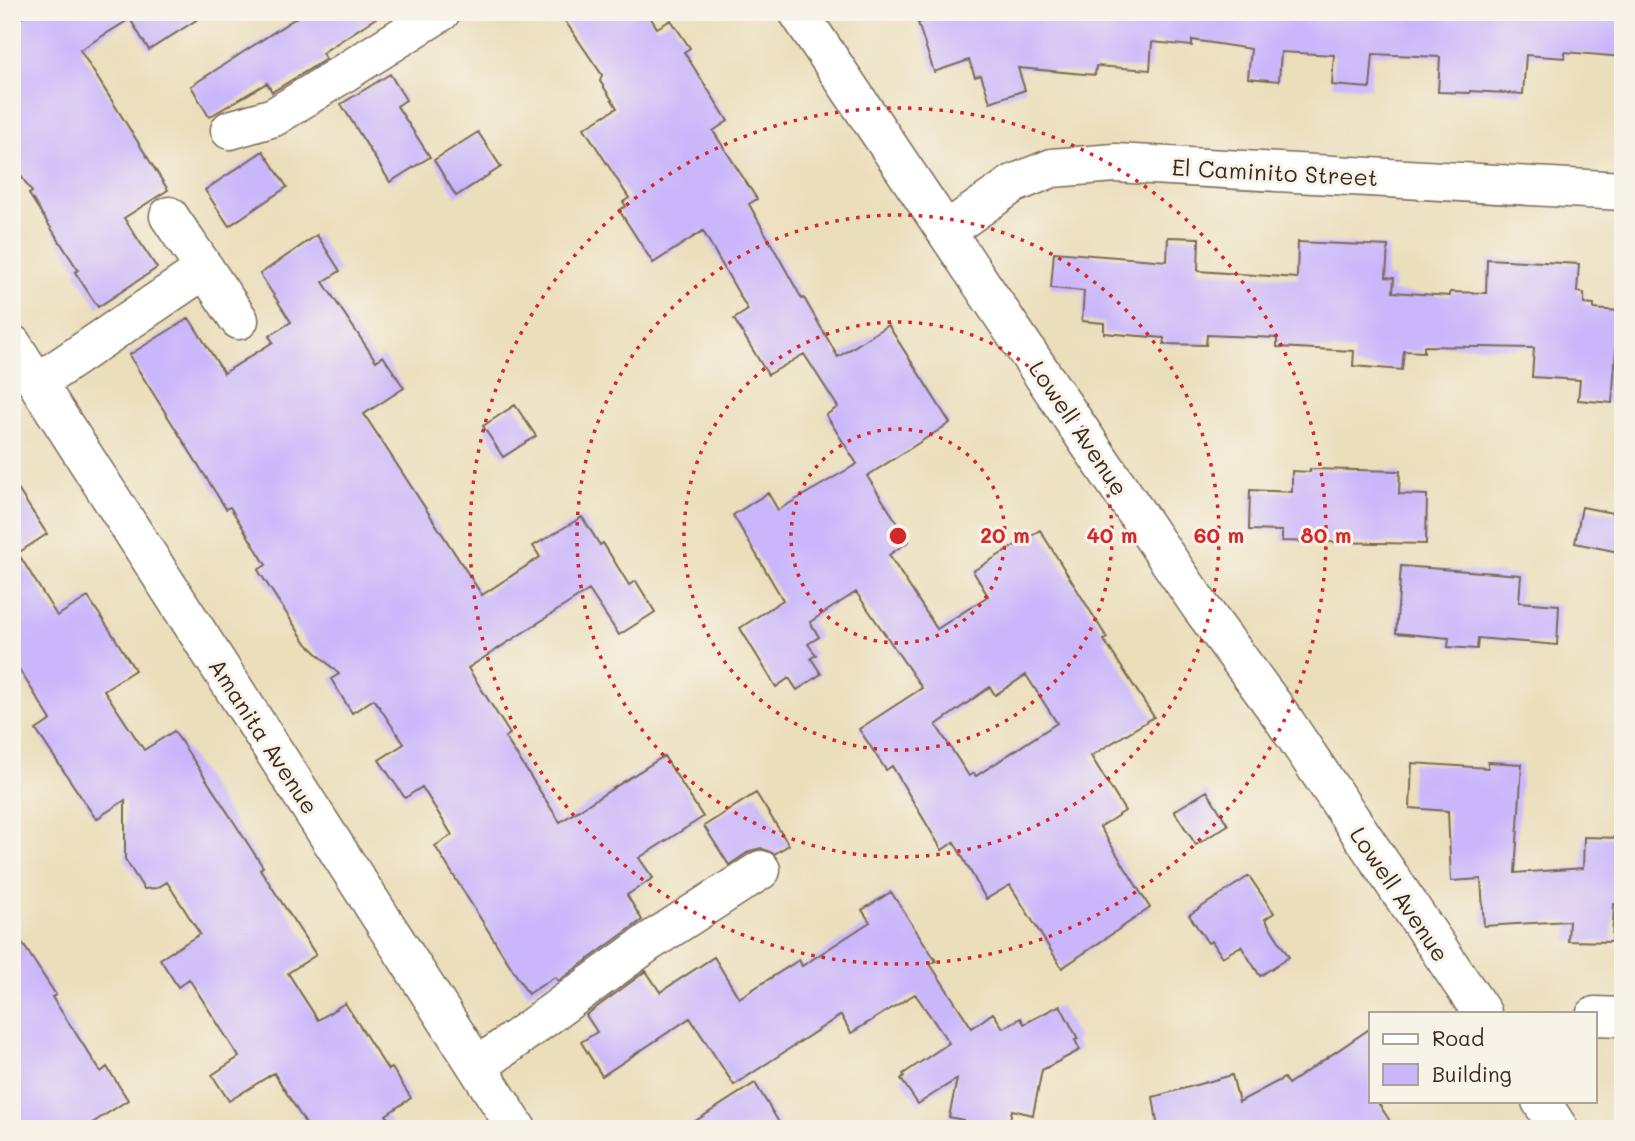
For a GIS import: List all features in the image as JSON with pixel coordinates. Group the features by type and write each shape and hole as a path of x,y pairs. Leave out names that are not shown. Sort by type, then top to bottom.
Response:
{"street":[{"path":"230,130 274,117 440,12"},
{"name":"Lowell Avenue","path":"798,12 1192,595 1282,718 1481,1012"},
{"name":"El Caminito Street","path":"946,231 1013,184 1042,172 1115,163 1623,191"},
{"path":"169,216 239,320"},
{"path":"37,383 205,269"},
{"name":"Amanita Avenue","path":"12,344 517,1129"},
{"path":"477,1067 649,942 761,870"},
{"path":"1596,1016 1623,1017"},
{"path":"1542,1102 1559,1129"}],"building":[{"path":"31,12 209,12 149,50 130,19 80,50 168,190 124,218 157,268 98,307 75,272 78,270 29,194 32,192 12,163 12,24"},
{"path":"305,12 385,12 322,53 326,59 272,92 267,83 209,117 191,86"},
{"path":"559,12 647,12 657,28 671,20 690,48 684,52 728,121 713,131 757,199 749,204 838,357 888,325 950,423 867,476 909,541 889,555 937,629 988,596 973,571 1040,530 1107,638 1104,640 1154,717 1091,756 1125,811 1100,827 1150,908 1062,968 1010,885 986,899 954,842 942,850 892,766 886,770 859,729 922,688 856,592 810,622 819,637 808,644 816,655 811,658 821,674 797,690 789,678 776,687 740,628 783,600 733,515 768,493 778,510 857,464 826,415 838,407 804,354 768,375 734,319 748,310 703,231 653,263 619,210 626,206 623,202 629,198 584,128 617,108 600,81 602,75","holes":["1026,675 1057,723 976,776 974,773 969,776 936,725 990,687 995,695"]},
{"path":"951,12 1623,12 1623,57 1565,52 1565,58 1526,55 1523,94 1438,92 1440,57 1373,54 1370,88 1332,85 1334,55 1281,52 1279,81 1248,78 1251,49 1192,40 1192,46 1152,42 1150,70 1096,66 1095,75 1018,68 1025,90 990,102 981,75 975,77 969,60 934,72 918,23"},
{"path":"390,74 406,100 397,106 430,157 390,182 341,104"},
{"path":"478,132 501,167 456,196 434,160"},
{"path":"263,151 287,187 229,226 205,190"},
{"path":"317,235 340,271 323,282 376,361 383,356 404,388 364,414 482,595 540,557 533,546 582,517 600,545 603,543 629,585 636,581 655,612 619,635 589,590 468,668 510,734 505,737 560,822 664,756 703,817 639,858 653,878 627,895 642,920 560,980 555,977 528,994 435,846 452,835 422,787 405,798 379,760 404,744 374,699 352,713 331,679 339,674 306,643 258,570 266,565 230,507 226,509 129,355 189,318 224,373 273,342 269,336 291,322 260,274"},
{"path":"1168,237 1199,238 1198,271 1297,278 1298,242 1388,246 1386,277 1394,278 1393,292 1450,296 1450,292 1486,293 1487,259 1579,264 1577,292 1584,293 1584,304 1594,305 1594,309 1619,311 1612,403 1578,400 1580,380 1532,377 1534,348 1424,346 1424,352 1404,351 1402,370 1353,366 1354,351 1277,347 1277,338 1207,335 1206,345 1164,344 1164,338 1104,333 1104,323 1082,321 1084,291 1051,288 1054,252 1167,261"},
{"path":"515,405 536,436 503,457 483,426"},
{"path":"1310,469 1400,471 1399,494 1427,495 1426,544 1282,541 1282,531 1249,530 1250,490 1292,492 1292,471 1310,472"},
{"path":"12,480 47,534 18,553 57,616 88,597 115,638 135,670 104,690 144,750 174,731 204,776 316,955 288,973 318,1020 345,1003 388,1070 392,1068 411,1098 386,1115 395,1129 309,1129 274,1073 229,1101 212,1075 239,1057 189,979 178,987 160,959 200,934 167,882 157,888 144,889 125,859 125,800 96,819 36,730 51,720 12,658"},
{"path":"1582,507 1623,515 1623,553 1575,543"},
{"path":"1401,566 1521,575 1519,602 1559,605 1557,645 1478,638 1477,649 1448,647 1449,638 1396,633"},
{"path":"1488,762 1522,764 1515,873 1583,868 1584,837 1623,838 1623,905 1614,904 1612,942 1568,941 1569,921 1484,926 1481,879 1451,881 1448,811 1410,808 1412,763 1488,768"},
{"path":"1207,791 1228,825 1196,845 1174,811"},
{"path":"756,793 789,845 774,854 761,848 750,851 729,865 704,826"},
{"path":"1249,876 1274,913 1265,919 1289,957 1260,976 1241,946 1222,957 1212,941 1208,943 1189,915"},
{"path":"891,892 936,961 930,964 972,1028 993,1013 1003,1028 1021,1018 1024,1024 1060,1005 1078,1039 1075,1040 1080,1050 1042,1070 1033,1115 1012,1110 1008,1129 961,1129 963,1120 949,1117 957,1079 918,1104 901,1079 903,1074 949,1043 915,994 851,1033 841,1015 734,1085 690,1018 602,1076 581,1042 597,1032 586,1015 646,971 660,992 714,957 739,998 799,960 802,966 870,922 862,910"},
{"path":"12,927 56,995 52,997 101,1072 107,1067 128,1100 83,1129 12,1129"},
{"path":"1369,1029 1369,1102 1378,1102 1395,1129 1158,1129 1153,1097 1232,1075 1239,1102 1284,1078 1288,1084"},
{"path":"755,1083 783,1129 683,1129"}]}
